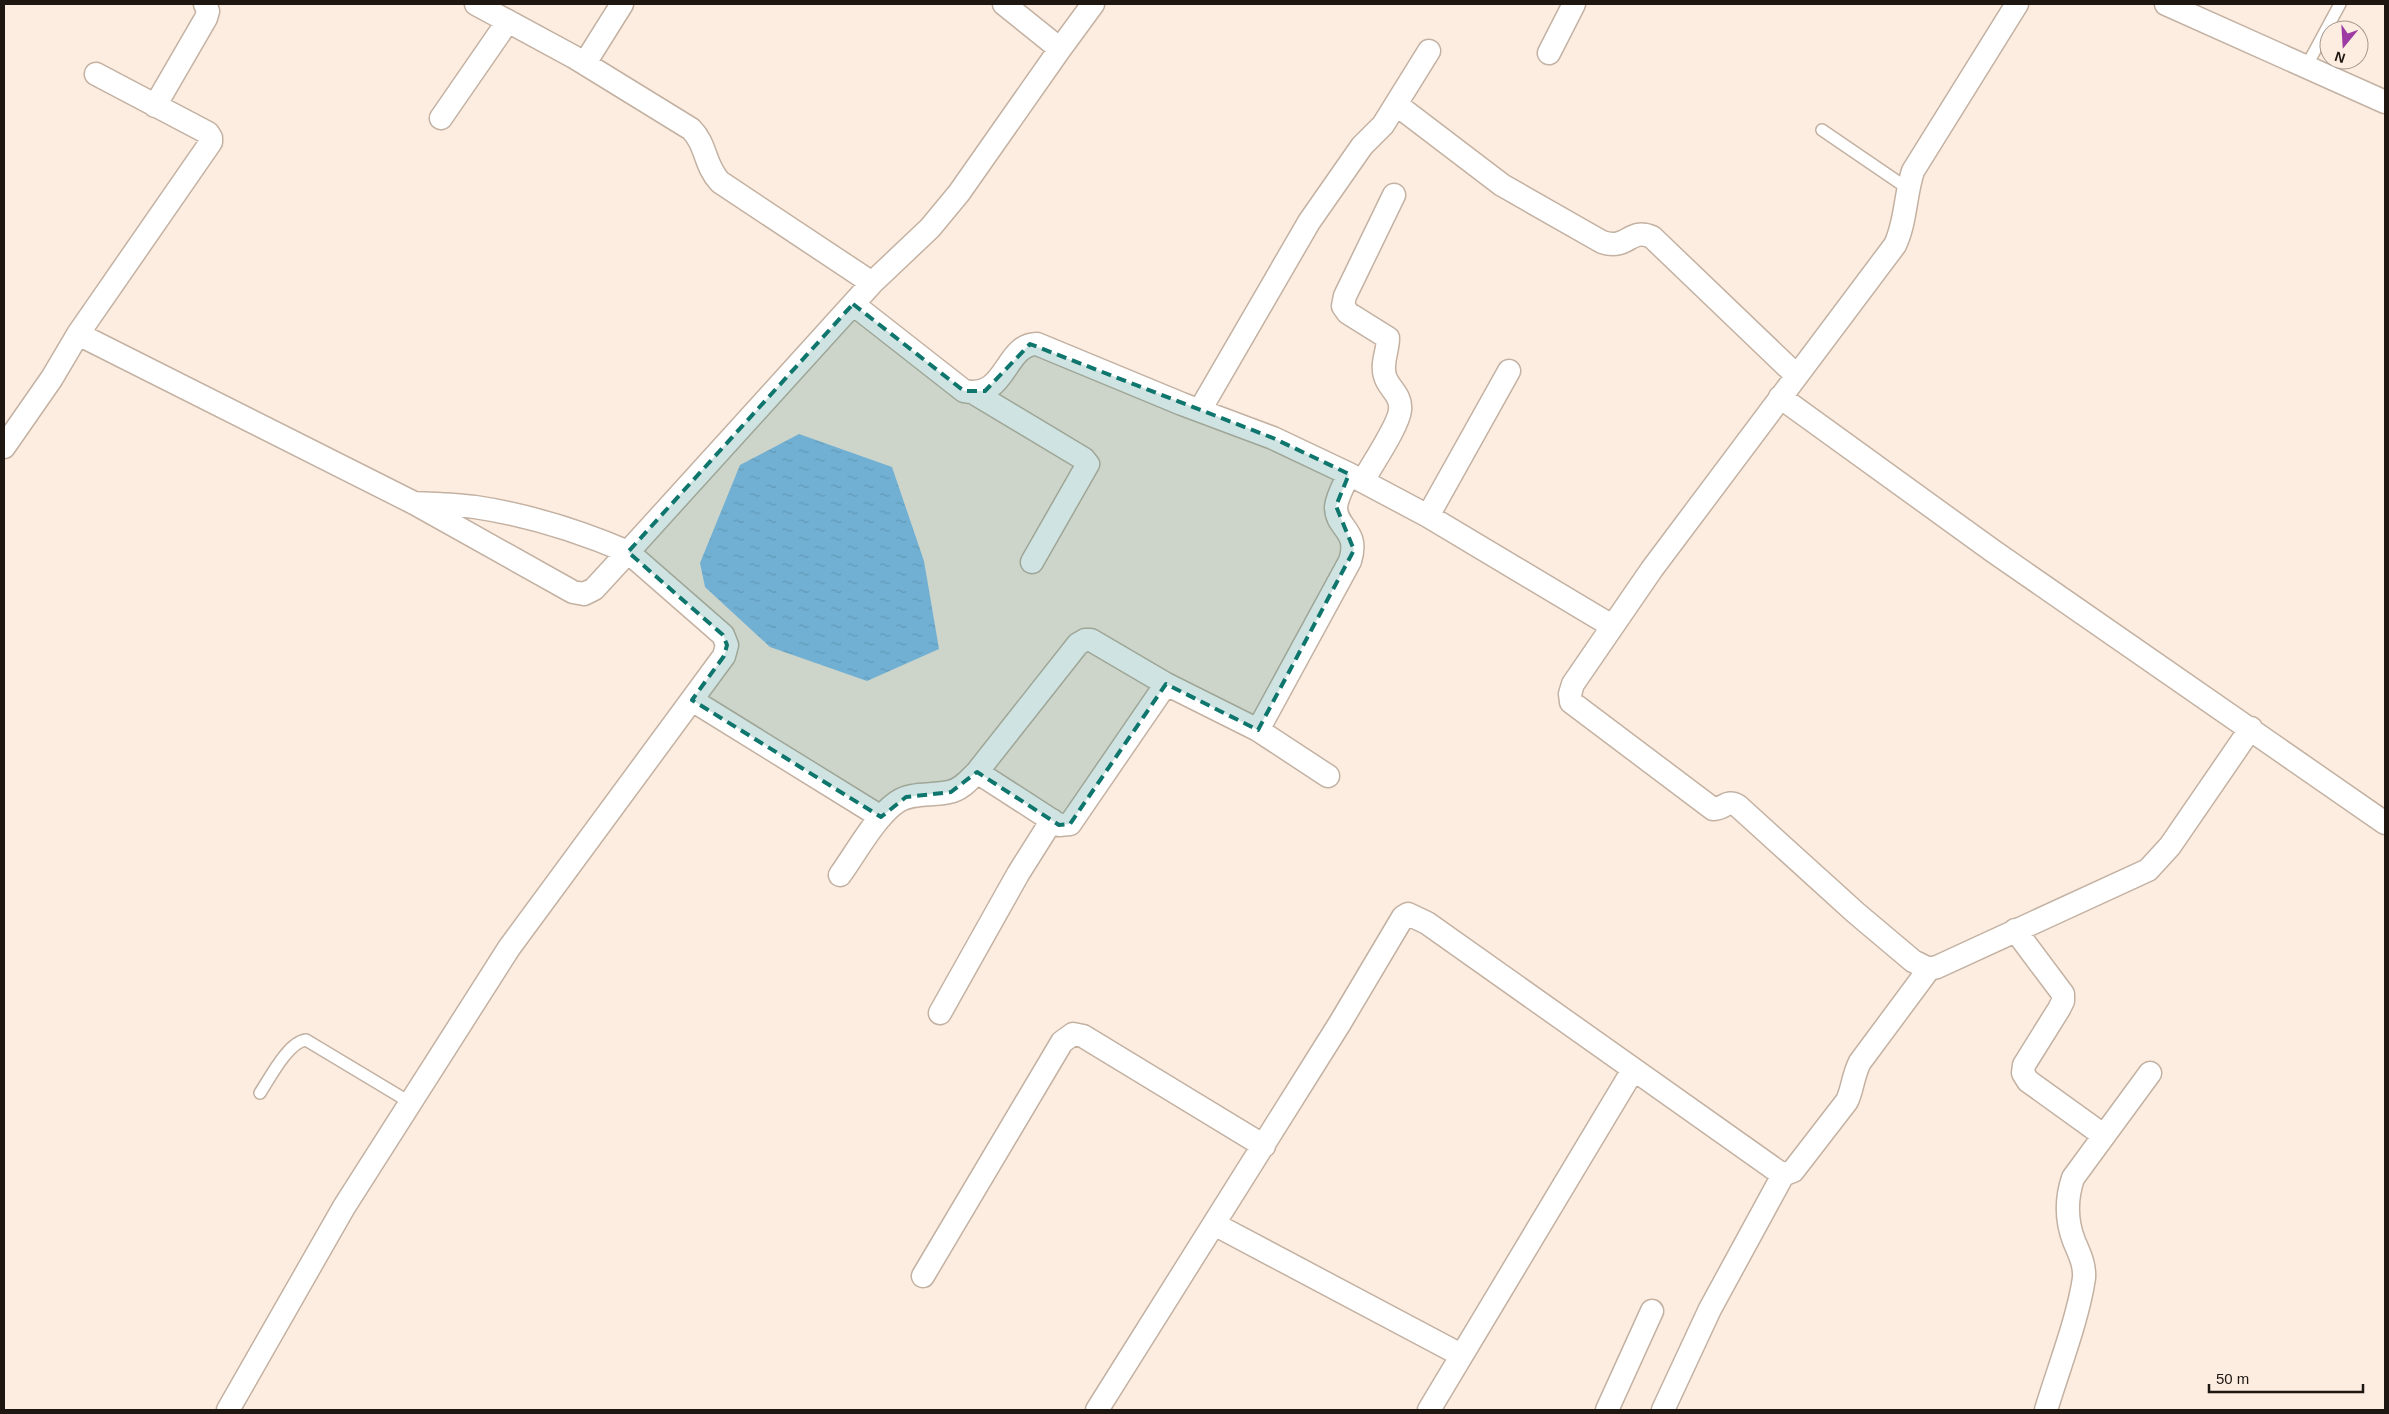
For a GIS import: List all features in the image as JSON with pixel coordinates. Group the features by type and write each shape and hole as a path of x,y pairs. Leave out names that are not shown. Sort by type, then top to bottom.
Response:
{"street":[{"path":"155,106 206,18 208,11 205,4"},
{"path":"476,4 585,64 691,129 698,136 710,169 720,182 872,283"},
{"path":"585,64 622,4"},
{"path":"1004,4 1060,49"},
{"path":"78,334 414,503 573,592 584,594 594,589 872,283 930,228 959,193 1092,4"},
{"path":"1549,53 1574,4"},
{"path":"2017,4 1922,152 1907,188 1900,233 1895,245 1796,375 1612,626 1573,684 1570,694 1571,702 1576,708 1664,770 1713,809 1718,809 1726,803 1733,802 1856,914 1913,961 1929,968 1937,967 2148,870 2170,846 2251,728"},
{"path":"2172,5 2385,102"},
{"path":"441,118 508,21"},
{"path":"1200,410 1309,222 1362,146 1383,125 1429,52"},
{"path":"4,446 52,378 78,334 211,142 208,133 96,74"},
{"path":"1397,105 1502,185 1602,242 1612,246 1621,245 1635,235 1643,233 1652,237 1796,375"},
{"path":"1258,730 1350,561 1354,550 1353,541 1338,514 1336,506 1398,417 1400,411 1399,398 1385,377 1384,366 1388,338 1348,313 1343,306 1345,296 1394,195"},
{"path":"853,304 964,391 974,393 1084,459 1088,464 1032,562"},
{"path":"974,393 985,391 994,384 1022,349 1030,344 1037,344 1273,438 1356,477 1428,516 1612,626"},
{"path":"1428,516 1509,371"},
{"path":"1780,397 1993,551 2251,728 2385,823"},
{"path":"228,1410 344,1207 509,948 724,656 727,645 724,635 628,552 591,536 536,519 474,507 414,503"},
{"path":"840,875 881,817 896,802 906,797 951,792 963,786 977,772 1078,644 1084,640 1091,640 1166,684 1258,730 1328,776"},
{"path":"977,772 1052,820 1066,825 1074,819 1166,684"},
{"path":"692,700 881,817"},
{"path":"940,1013 1018,874 1052,820"},
{"path":"1097,1410 1264,1146 1403,917 1408,914 1427,923 1783,1175"},
{"path":"2014,930 2063,994 2063,1001 2024,1065 2023,1074 2028,1081 2103,1135"},
{"path":"1663,1410 1710,1309 1783,1175 1793,1171 1847,1101 1851,1093 1855,1071 1860,1062 1929,968"},
{"path":"923,1276 1062,1042 1073,1034 1083,1036 1264,1146"},
{"path":"1429,1410 1633,1070"},
{"path":"2046,1410 2069,1336 2084,1277 2083,1263 2068,1221 2068,1191 2073,1178 2150,1073"},
{"path":"1214,1224 1461,1355"},
{"path":"1606,1410 1652,1311"}],"lane":[{"path":"2306,67 2340,4"},
{"path":"1822,130 1907,188"},
{"path":"260,1093 292,1047 299,1040 306,1040 411,1103"}],"highlighted area":[{"path":"853,304 964,391 985,391 1030,344 1273,438 1349,474 1336,506 1354,550 1258,730 1166,684 1070,824 1059,825 977,772 951,792 906,797 881,817 692,700 724,656 727,645 723,635 628,552"}],"water":[{"path":"799,434 892,467 924,561 939,649 867,681 770,647 705,587 700,563 740,465"}]}
